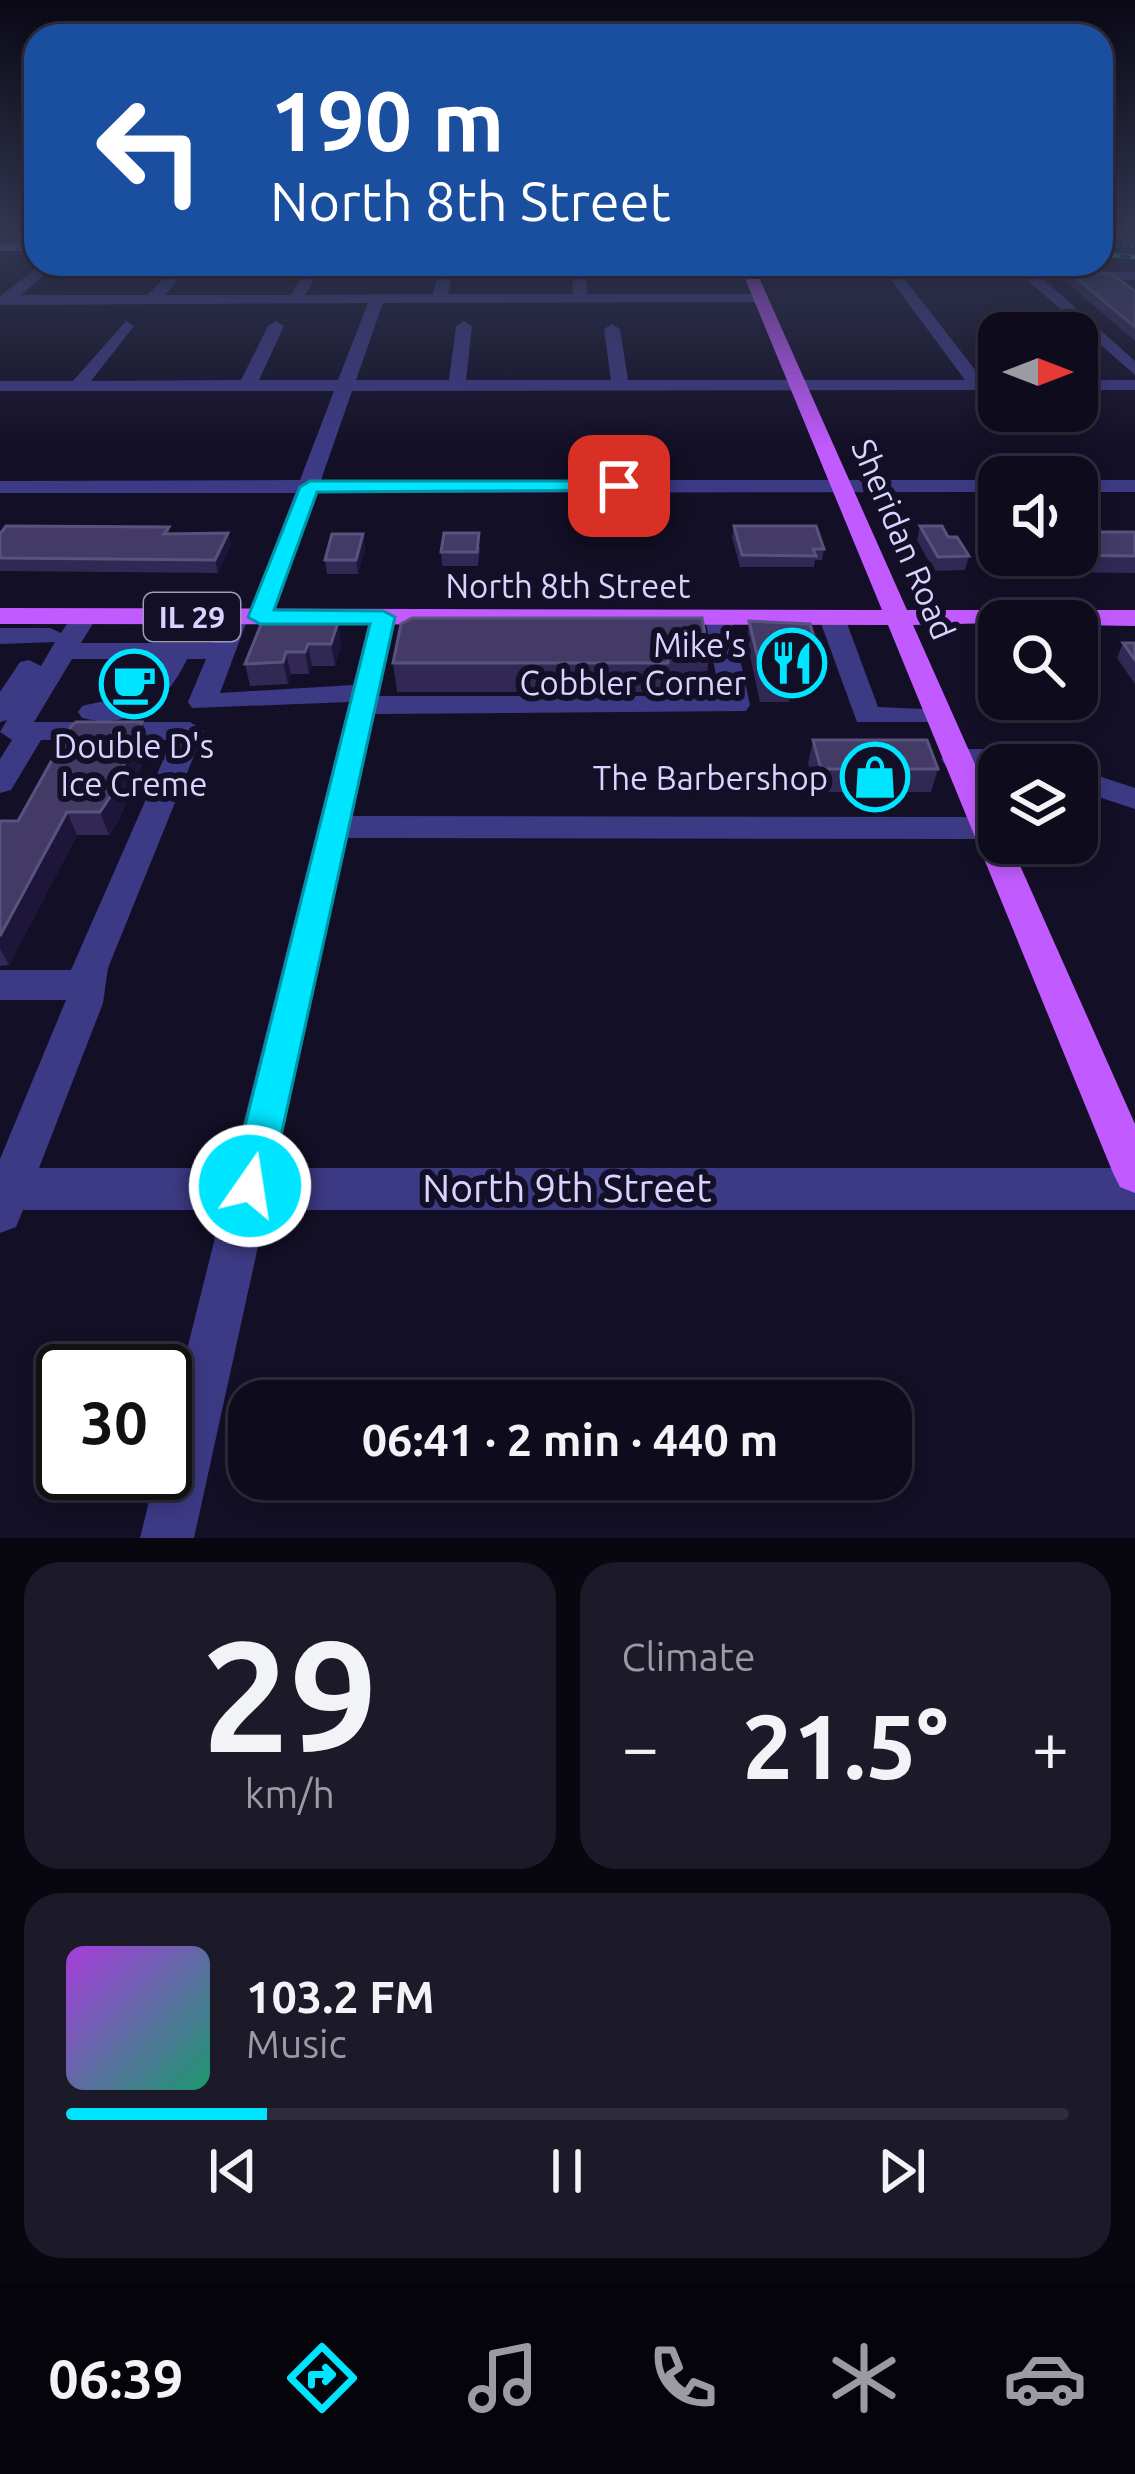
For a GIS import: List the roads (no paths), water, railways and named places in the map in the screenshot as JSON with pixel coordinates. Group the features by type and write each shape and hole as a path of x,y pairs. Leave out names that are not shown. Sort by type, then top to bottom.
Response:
{"main road":[{"name":"Sheridan Road","path":"764,309 978,810"},
{"name":"North 8th Street","path":"0,616 65,630 248,617 1135,618"},
{"name":"Sheridan Road","path":"1002,864 1135,1173"}],"street":[{"path":"374,309 310,487 248,617 223,651 202,702 365,699 736,705 718,618"},
{"path":"920,309 978,385"},
{"path":"1067,309 1135,370"},
{"path":"78,386 126,326"},
{"path":"248,386 276,326"},
{"path":"457,385 464,326"},
{"path":"611,329 620,385"},
{"path":"0,386 978,385"},
{"path":"1098,385 1135,385"},
{"path":"0,487 978,486"},
{"path":"1098,486 1135,486"},
{"path":"167,1538 383,617"},
{"path":"832,619 867,716 938,716"},
{"path":"0,636 65,630 178,651 223,651"},
{"path":"0,783 20,719 65,630"},
{"path":"20,719 134,709 155,693 178,651"},
{"path":"3,1197 86,994 90,968 190,731 20,719"},
{"path":"956,759 978,759"},
{"path":"1098,786 1135,799"},
{"path":"335,827 978,828"},
{"path":"0,985 86,994"},
{"name":"North 9th Street","path":"3,1197 250,1186 1135,1189"}],"place":[{"name":"Mike's Cobbler Corner","path":"792,663"},
{"name":"Double D's Ice Creme","path":"134,684"},
{"name":"The Barbershop","path":"875,777"}]}
